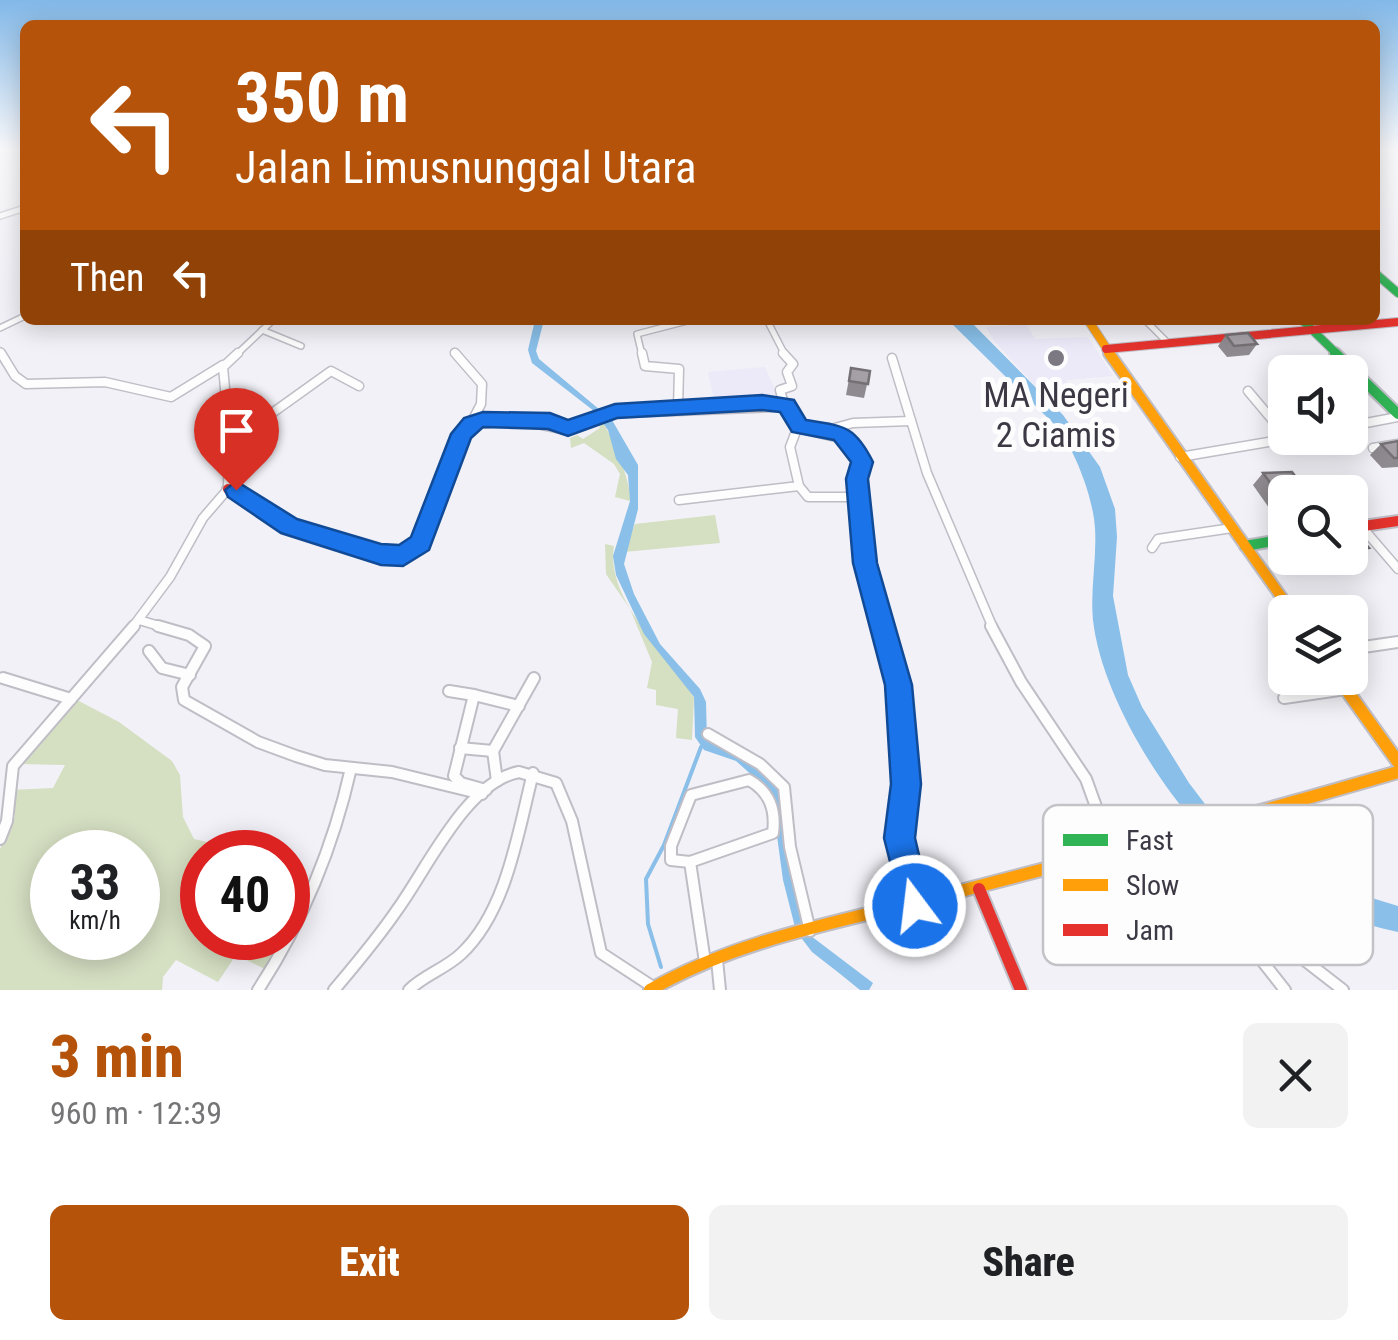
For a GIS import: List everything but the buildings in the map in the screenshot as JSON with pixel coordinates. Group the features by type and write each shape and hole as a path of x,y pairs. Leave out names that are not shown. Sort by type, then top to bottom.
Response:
{"main road":[{"path":"1091,325 1280,595"},
{"path":"1307,325 1398,416"},
{"path":"1106,350 1373,325"},
{"path":"228,488 290,526 381,554 403,556 421,543 457,444 471,423 515,419 550,421 568,428 601,415 784,404 798,426 831,429 847,438 862,462 857,479 858,518 870,590 898,685 906,784 900,838 915,906"},
{"path":"1368,525 1398,521"},
{"path":"1245,546 1268,542"},
{"path":"1351,695 1398,762"},
{"path":"1286,805 1398,772"},
{"path":"652,988 711,960 792,935 1043,871"},
{"path":"979,889 1021,990"}],"street":[{"path":"0,351 13,374 30,384 100,382 171,397 225,364 268,325"},
{"path":"672,325 637,334 645,366 680,371 678,408"},
{"path":"769,325 781,351 793,362 787,375 792,386 780,390 784,404"},
{"path":"1150,325 1169,344"},
{"path":"262,330 301,346"},
{"path":"454,352 478,375 483,388 471,423"},
{"path":"892,358 927,473 988,623 1021,682 1086,779 1095,805"},
{"path":"0,840 8,823 5,790 13,766 105,664 170,576 202,518 228,488 225,364"},
{"path":"229,444 330,372 359,386"},
{"path":"1248,390 1268,414"},
{"path":"1368,422 1398,416"},
{"path":"831,429 854,423 911,421"},
{"path":"798,426 792,432 790,446 799,486 808,497 860,497"},
{"path":"1180,457 1215,454 1268,442"},
{"path":"1373,448 1398,444"},
{"path":"679,500 799,486"},
{"path":"1152,548 1158,539 1232,528"},
{"path":"1368,539 1398,569"},
{"path":"139,620 188,636 205,646 182,694 198,711 296,756 484,792"},
{"path":"1368,646 1398,642"},
{"path":"148,652 162,668 190,675"},
{"path":"3,678 71,699"},
{"path":"497,780 493,751 534,678"},
{"path":"450,692 519,706"},
{"path":"474,694 456,780 484,792"},
{"path":"1284,698 1303,695"},
{"path":"708,734 760,764 784,787 790,847 810,931"},
{"path":"460,748 493,751"},
{"path":"258,990 320,873 351,768"},
{"path":"334,990 366,953 440,846 484,792 497,780 518,772 533,772 556,783 572,821 601,952 652,988"},
{"path":"409,990 418,979 464,953 482,926 499,891 533,772"},
{"path":"749,780 760,785 775,812 773,832 764,839 690,862 674,862 670,856 691,795 749,780"},
{"path":"690,862 720,990"},
{"path":"1266,965 1286,990"},
{"path":"1311,965 1343,990"}],"shaded area":[{"name":"MA Negeri 2 Ciamis","path":"1027,325 1035,339 1088,337 1113,376 1066,380 1080,408 1057,409 994,341 986,327"},
{"path":"765,367 780,401 715,404 708,372"}],"green space":[{"path":"599,417 620,458 630,501 615,497 620,474 614,464 584,443 571,448 570,438 577,435 583,439 600,428 596,419"},
{"path":"715,515 720,543 624,552 635,524"},
{"path":"605,544 614,546 614,567 629,607 694,698 692,740 676,738 678,709 656,705 656,690 647,688 652,662 630,609 606,574"},
{"path":"77,700 119,722 172,761 180,775 183,817 190,830 180,830 180,960 233,960 218,982 176,960 163,977 162,990 0,990 0,849 15,817 11,790 53,788 65,765 20,764"},
{"path":"246,960 270,960 265,969"}],"water":[{"path":"534,325 543,325 536,351 539,359 612,420 638,465 638,509 624,564 634,594 660,644 700,689 706,702 707,741 758,767 782,793 791,877 803,923 811,936 873,983 869,990 860,990 812,952 796,931 783,880 777,836 779,811 772,793 736,761 704,750 695,737 694,697 644,634 616,575 613,556 630,501 628,475 616,459 608,430 594,411 532,363 528,350"},
{"path":"953,325 974,325 1063,415 1100,467 1115,509 1113,596 1128,675 1142,707 1207,805 1181,805 1147,757 1111,687 1093,620 1095,528 1091,503 1077,463 1059,429"},
{"path":"1373,898 1398,906 1398,932 1373,926"}],"waterway":[{"path":"661,967 648,924 646,879 664,845 701,747"}],"traffic: fast":[{"path":"1380,277 1398,293"},
{"path":"1307,325 1398,414"},
{"path":"1245,546 1268,542"}],"traffic: slow":[{"path":"1091,325 1157,425 1280,595"},
{"path":"612,412 787,405 800,427 846,438 862,462 857,479 865,563 898,685 905,736 906,784 900,838 915,905"},
{"path":"1350,695 1398,762"},
{"path":"1285,805 1398,772"},
{"path":"650,990 709,960 778,937 1043,870"}],"traffic: jam":[{"path":"1380,324 1398,322"},
{"path":"1106,349 1366,325"},
{"path":"228,489 324,539 381,554 404,553 425,537 450,464 471,423 520,419 568,429 612,412"},
{"path":"1368,525 1398,521"},
{"path":"979,889 1021,990"}],"place":[{"name":"MA Negeri 2 Ciamis","path":"1056,358"}],"route":[{"path":"236,490 290,526 381,554 403,556 421,543 457,444 471,423 515,419 550,421 560,428 572,428 615,411 762,403 786,406 800,427 840,433 854,446 862,462 857,476 858,518 865,563 898,685 906,784 900,838 915,906"}]}
